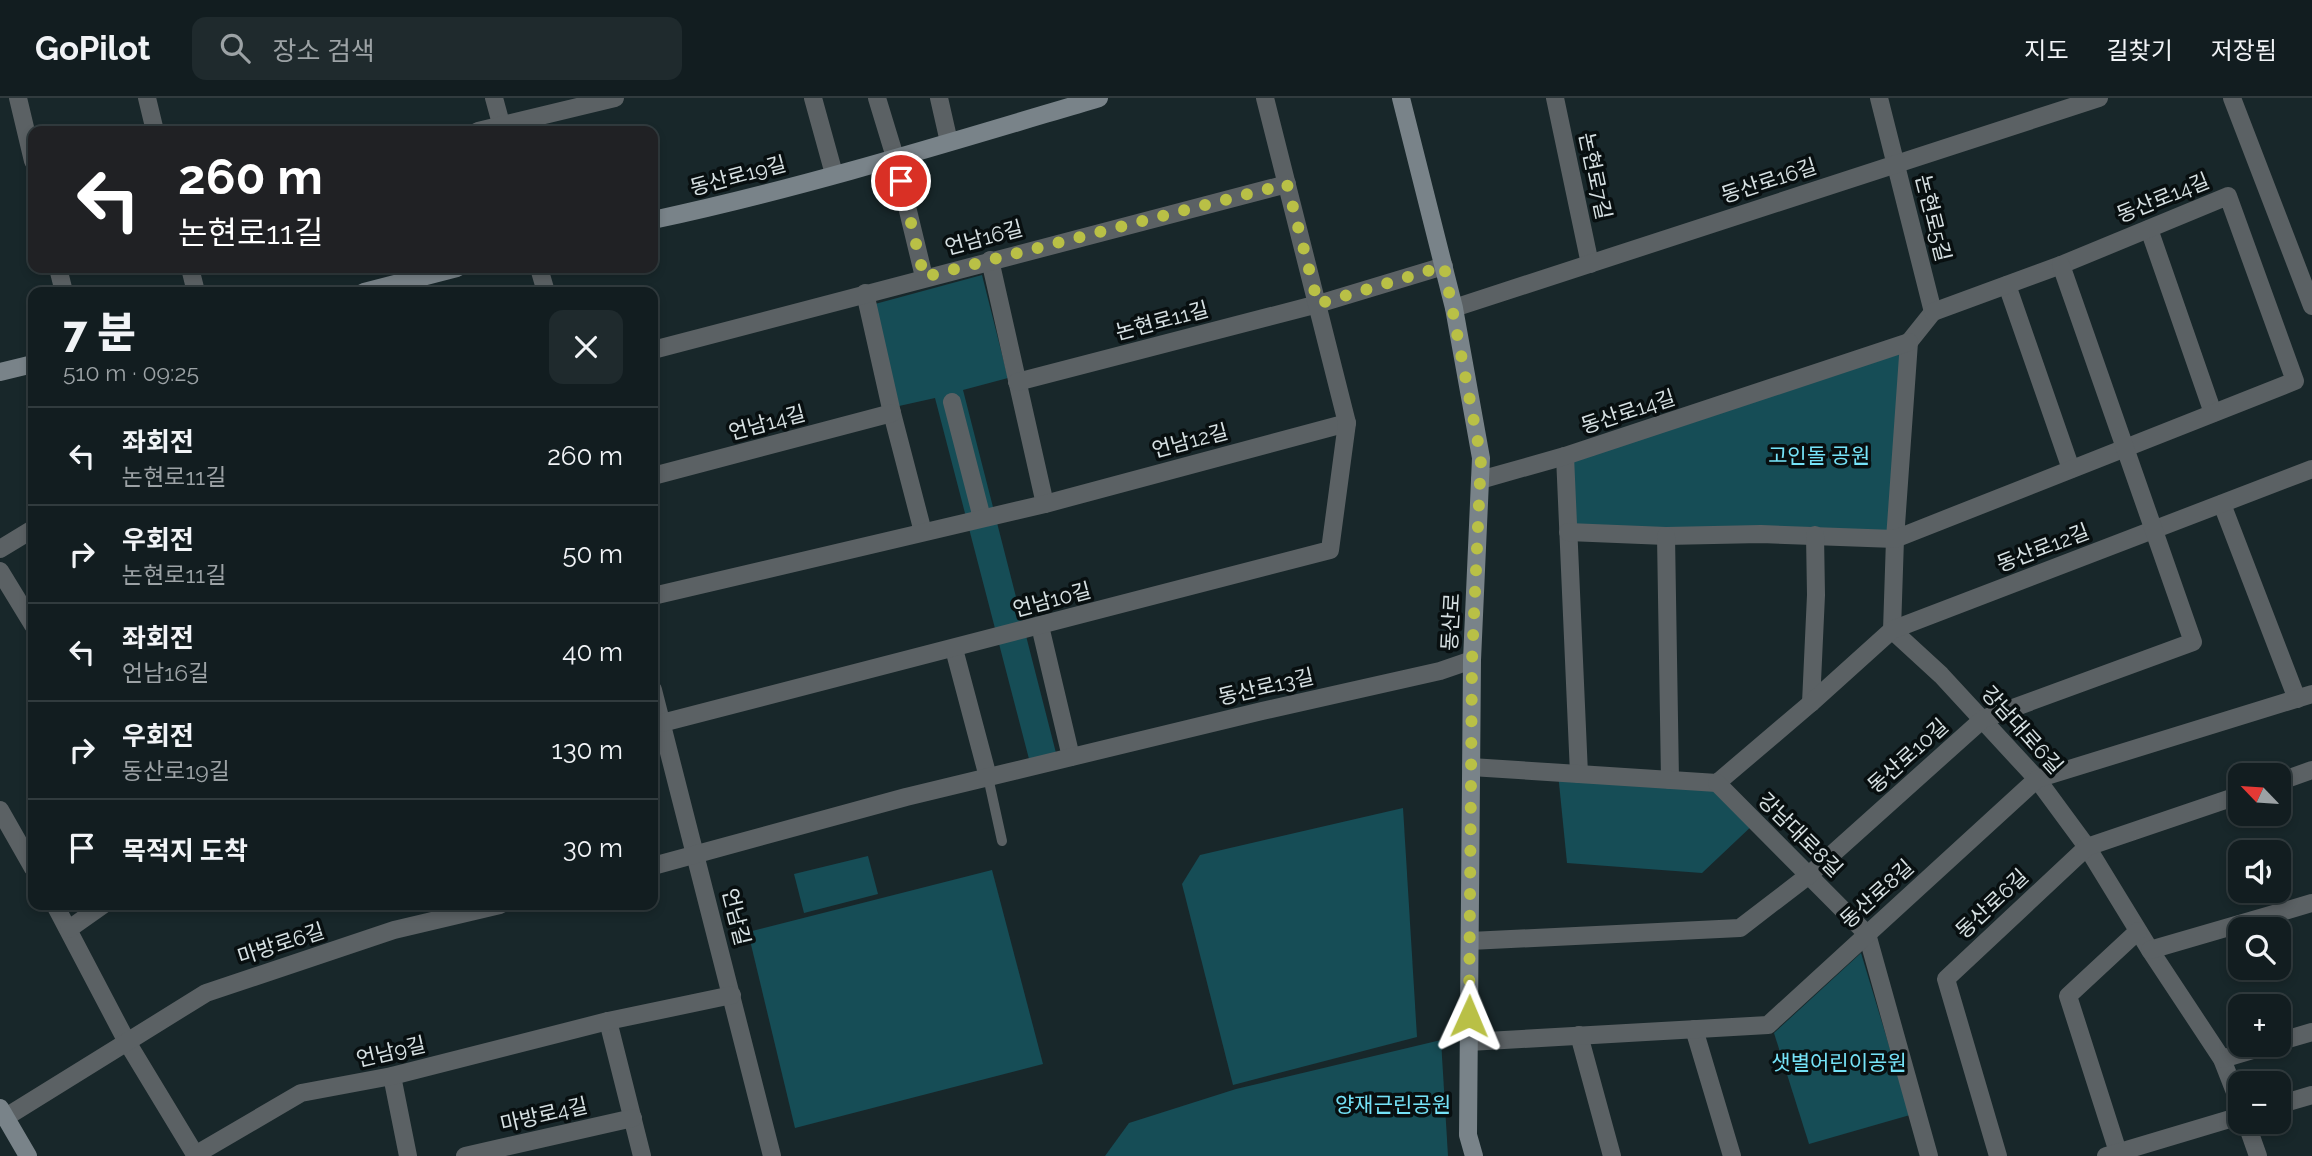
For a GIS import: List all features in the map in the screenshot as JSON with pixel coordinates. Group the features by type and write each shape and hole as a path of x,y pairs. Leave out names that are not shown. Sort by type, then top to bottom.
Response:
{"street":[{"path":"18,98 28,140"},
{"path":"147,98 154,126"},
{"path":"494,98 501,126"},
{"path":"510,126 615,98"},
{"path":"813,98 834,174"},
{"path":"877,98 895,157 924,277"},
{"path":"939,98 949,142"},
{"name":"동산로19길","path":"658,219 834,174 1099,98"},
{"path":"1265,98 1347,423"},
{"name":"동산로","path":"1401,98 1454,308 1481,458 1472,660 1468,1135 1474,1156"},
{"name":"논현로7길","path":"1555,98 1590,264"},
{"name":"논현로5길","path":"1879,98 1933,312"},
{"name":"동산로16길","path":"1454,308 2099,98"},
{"path":"2232,98 2312,306"},
{"name":"언남16길","path":"658,349 1287,184"},
{"name":"동산로14길","path":"1933,312 2061,265 2228,196 2295,381 2214,413"},
{"path":"1569,533 1666,536 1815,535 1895,539 2214,413 2149,229"},
{"path":"990,260 1045,504"},
{"name":"동산로10길","path":"1470,941 1740,928 1809,875 1983,719 2193,642 2061,265"},
{"name":"논현로11길","path":"1017,382 1318,304 1444,266"},
{"path":"411,287 445,273"},
{"path":"2007,285 2071,470"},
{"path":"864,293 923,532"},
{"path":"1892,630 1895,539 1909,342 1933,312"},
{"name":"동산로14길","path":"1480,481 1565,456 1909,342"},
{"path":"0,372 28,365"},
{"path":"952,402 982,519"},
{"name":"언남14길","path":"658,475 892,414"},
{"name":"언남12길","path":"658,595 1045,504 1347,423"},
{"name":"언남10길","path":"662,723 1330,550 1347,423"},
{"path":"1565,456 1579,774"},
{"name":"동산로12길","path":"1717,783 1892,630 2312,469"},
{"name":"동산로8길","path":"1469,1042 1768,1025 2037,779 2304,696 2222,504"},
{"path":"0,549 28,532"},
{"path":"1811,703 1816,595 1815,535"},
{"path":"1666,536 1670,780"},
{"path":"0,571 28,617"},
{"path":"1040,626 1071,757"},
{"name":"강남대로6길","path":"1892,630 1941,675 2037,779 2087,847 2150,950 2222,1059 2228,1074"},
{"path":"954,649 988,777"},
{"name":"동산로13길","path":"696,854 988,777 1440,671 1472,660"},
{"name":"언남길","path":"658,708 772,1156"},
{"path":"1471,767 1717,783"},
{"path":"2291,777 2312,770"},
{"name":"강남대로8길","path":"1717,783 1867,934 1929,1156"},
{"name":"동산로6길","path":"1998,1156 1946,979 2087,847 2228,799"},
{"path":"0,810 28,859"},
{"path":"658,865 696,854"},
{"path":"2150,950 2312,903"},
{"path":"58,910 127,1042 195,1156"},
{"path":"69,929 96,910"},
{"name":"마방로6길","path":"3,1113 206,993 394,930 479,910"},
{"path":"2138,931 2068,996 2112,1154 2228,1120"},
{"name":"언남9길","path":"195,1156 301,1093 392,1076 608,1021 732,995"},
{"path":"608,1021 642,1156"},
{"path":"1694,1029 1732,1156"},
{"path":"2291,1038 2312,1032"},
{"path":"1580,1035 1612,1156"},
{"path":"2222,1059 2229,1057"},
{"path":"392,1076 408,1156"},
{"path":"2291,1101 2312,1095"},
{"path":"3,1113 28,1156"},
{"name":"마방로4길","path":"465,1156 633,1118"},
{"path":"2250,1134 2258,1156"}],"lane":[{"path":"988,777 1002,841"}],"green space":[{"path":"982,275 1008,378 963,390 1056,753 1029,759 935,398 899,406 875,304"},
{"name":"고인돌 공원","path":"1909,342 1895,539 1568,532 1565,456"},
{"path":"1558,773 1717,783 1756,822 1702,873 1567,863"},
{"path":"1403,808 1417,1037 1233,1085 1182,884 1200,855"},
{"path":"868,856 878,894 804,913 794,874"},
{"path":"992,870 1043,1064 795,1128 748,932"},
{"name":"샛별어린이공원","path":"1861,953 1910,1115 1809,1144 1774,1033"},
{"name":"양재근린공원","path":"1441,1040 1448,1156 1105,1156 1129,1123 1236,1089"}],"route":[{"path":"901,181 924,277 1287,184 1318,304 1444,266 1481,458 1472,660 1469,1016"}]}
